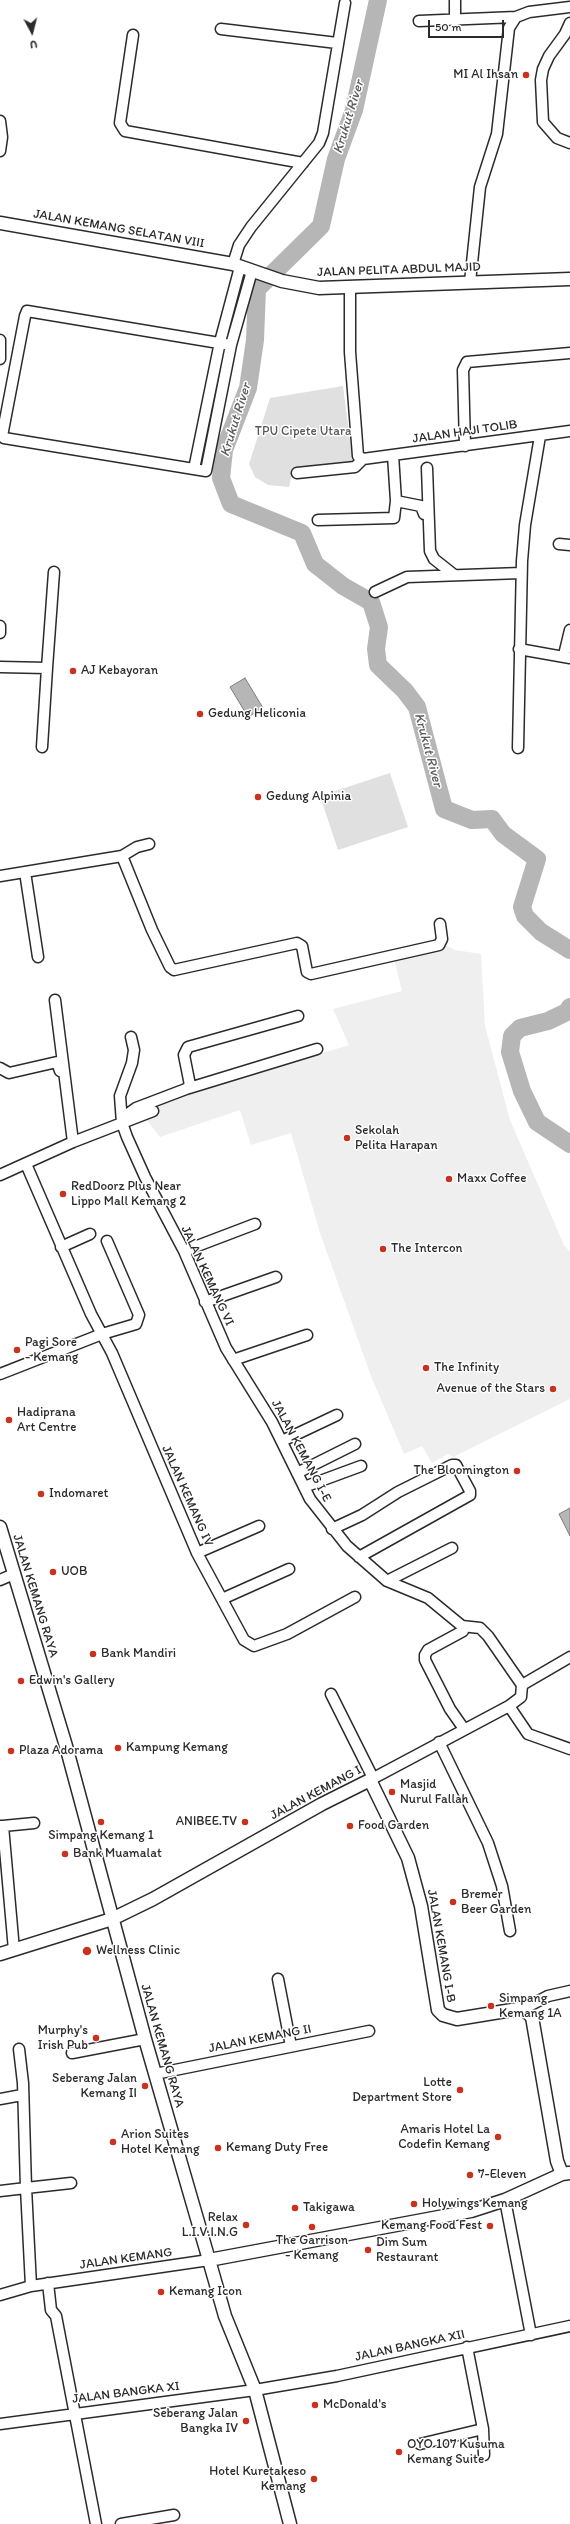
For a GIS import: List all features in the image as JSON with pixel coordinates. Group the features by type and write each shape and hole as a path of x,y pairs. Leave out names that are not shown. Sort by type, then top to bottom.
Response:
{"street":[{"path":"455,0 455,21"},
{"path":"194,469 239,245 250,227 313,153 324,133 344,3"},
{"path":"419,21 455,21 516,17 529,12 570,7"},
{"path":"470,282 480,187 497,134 509,28 516,17"},
{"path":"570,23 565,34 549,56 541,80 543,122 557,138 570,143"},
{"path":"221,29 337,43"},
{"path":"133,35 120,123 125,131 303,163"},
{"path":"0,121 2,137 0,151"},
{"name":"JALAN KEMANG SELATAN VIII","path":"0,224 236,265"},
{"name":"JALAN PELITA ABDUL MAJID","path":"236,265 253,272 306,287 350,288 570,279"},
{"path":"231,345 30,311 26,312 2,434 3,438 206,471 231,345 253,272"},
{"path":"298,473 355,467 363,459 358,456 357,449 350,352 350,288"},
{"path":"0,340 0,359"},
{"path":"465,446 462,370 467,362 570,353"},
{"name":"JALAN HAJI TOLIB","path":"363,459 570,431"},
{"path":"518,748 521,573 525,525 540,436"},
{"path":"318,520 393,519 396,515 396,501 393,455"},
{"path":"427,468 430,551 436,561 454,574"},
{"path":"396,501 421,506 424,514"},
{"path":"559,544 570,545"},
{"path":"42,747 54,572"},
{"path":"375,592 404,578 454,574 521,573"},
{"path":"0,626 0,633"},
{"path":"519,649 567,657 570,630"},
{"path":"0,667 47,668"},
{"path":"0,876 122,856 137,847 149,844"},
{"path":"122,856 152,930 170,967 174,970 297,943 302,946 306,972 311,974 439,945 442,938 440,924"},
{"path":"25,872 38,957"},
{"path":"55,1000 73,1142"},
{"path":"186,1089 191,1082 184,1055 188,1047 298,1016"},
{"name":"JALAN KEMANG VI","path":"132,1037 134,1050 132,1063 120,1096 122,1120 145,1177 184,1251 205,1302 233,1360 242,1373"},
{"path":"122,1120 136,1108 186,1089 317,1048"},
{"path":"0,1068 9,1073 58,1063 73,1142"},
{"path":"0,1175 122,1120 153,1111"},
{"name":"JALAN KEMANG IV","path":"26,1164 61,1247 91,1314 102,1334 197,1553 244,1640 254,1646 287,1634 355,1597"},
{"path":"184,1251 255,1224"},
{"path":"61,1247 90,1234"},
{"path":"0,1374 102,1334 128,1328 139,1320 139,1315 107,1241"},
{"path":"205,1302 276,1277"},
{"path":"233,1360 307,1335"},
{"name":"JALAN KEMANG I-E","path":"242,1373 282,1441 304,1487 332,1530 387,1581 428,1598 462,1626 480,1628 488,1636 522,1685"},
{"path":"282,1441 337,1415"},
{"path":"297,1473 355,1444"},
{"path":"332,1530 362,1515 398,1492 452,1465 456,1465 470,1491 470,1495 360,1557"},
{"path":"304,1487 361,1466"},
{"path":"197,1553 259,1526"},
{"name":"JALAN KEMANG RAYA","path":"0,1528 66,1746 145,2039 209,2260 226,2316 255,2390 290,2524"},
{"path":"387,1581 452,1548"},
{"path":"222,1599 289,1569"},
{"path":"0,1580 14,1574"},
{"path":"463,1631 428,1650 425,1660 450,1709 464,1729"},
{"path":"522,1685 570,1657"},
{"name":"JALAN KEMANG I","path":"0,1954 112,1919 153,1899 322,1804 509,1706 521,1697 522,1685"},
{"path":"331,1694 371,1779"},
{"path":"509,1706 528,1734 570,1749"},
{"path":"439,1742 488,1843 500,1880 510,1931"},
{"name":"JALAN KEMANG I-B","path":"371,1779 408,1858 421,1906 438,2010 443,2015 457,2019 510,2009 523,2009"},
{"path":"14,1950 2,1826 34,1824"},
{"path":"278,1979 291,2046"},
{"path":"209,2260 472,2212 505,2200 566,2174 557,2161 535,2025 532,2017 523,2009 548,1996 570,1991"},
{"name":"JALAN KEMANG II","path":"156,2074 369,2031"},
{"path":"72,2053 145,2039"},
{"path":"19,2049 31,2286"},
{"path":"0,2099 22,2095"},
{"path":"0,2191 71,2183"},
{"path":"505,2200 531,2335"},
{"name":"JALAN KEMANG","path":"0,2295 31,2286 48,2283 209,2260"},
{"path":"48,2283 51,2310 56,2316 96,2524"},
{"name":"JALAN BANGKA XII","path":"255,2390 337,2376 467,2346 531,2335 570,2326"},
{"path":"467,2346 483,2429 484,2455"},
{"name":"JALAN BANGKA XI","path":"0,2424 255,2390"},
{"path":"420,2444 483,2429"},
{"path":"121,2524 174,2516"}],"shaded area":[{"path":"245,678 263,708 248,717 230,687"},
{"path":"445,945 455,950 481,954 485,1026 510,1120 564,1245 570,1252 570,1399 453,1457 448,1454 432,1463 422,1446 404,1454 371,1376 320,1233 291,1133 251,1145 240,1110 160,1137 138,1109 349,1045 333,1009 402,991 394,959"},
{"path":"570,1508 570,1536 559,1514"}],"green space":[{"name":"TPU Cipete Utara","path":"343,386 353,463 292,473 289,487 268,485 255,477 249,464 270,398"},
{"path":"390,773 408,827 338,850 320,796"}],"waterway":[{"name":"Krukut River","path":"378,0 354,110 336,159 321,226 257,289 255,340 248,388 224,450 221,478 231,504 302,533 315,564 343,586 371,602 379,627 376,649 378,665 405,691 417,707 444,809 472,820 492,819 503,834 537,859 522,907 525,916 541,932 570,950"},
{"name":"Krukut River","path":"570,1007 567,1012 548,1021 520,1028 512,1036 510,1052 522,1091 537,1122 570,1144"}],"place":[{"name":"MI Al Ihsan","path":"526,75"},
{"name":"AJ Kebayoran","path":"73,671"},
{"name":"Gedung Heliconia","path":"200,714"},
{"name":"Gedung Alpinia","path":"258,797"},
{"name":"Sekolah Pelita Harapan","path":"347,1138"},
{"name":"Maxx Coffee","path":"449,1179"},
{"name":"RedDoorz Plus Near Lippo Mall Kemang 2","path":"63,1194"},
{"name":"The Intercon","path":"383,1249"},
{"name":"Pagi Sore - Kemang","path":"17,1350"},
{"name":"The Infinity","path":"426,1368"},
{"name":"Avenue of the Stars","path":"553,1389"},
{"name":"Hadiprana Art Centre","path":"9,1420"},
{"name":"The Bloomington","path":"517,1471"},
{"name":"Indomaret","path":"41,1494"},
{"name":"UOB","path":"53,1572"},
{"name":"Bank Mandiri","path":"93,1654"},
{"name":"Edwin's Gallery","path":"21,1681"},
{"name":"Kampung Kemang","path":"118,1748"},
{"name":"Plaza Adorama","path":"11,1751"},
{"name":"Masjid Nurul Fallah","path":"392,1792"},
{"name":"Simpang Kemang 1","path":"101,1822"},
{"name":"ANIBEE.TV","path":"245,1822"},
{"name":"Food Garden","path":"350,1826"},
{"name":"Bank Muamalat","path":"65,1854"},
{"name":"Bremer Beer Garden","path":"453,1902"},
{"name":"Wellness Clinic","path":"87,1951"},
{"name":"Simpang Kemang 1A","path":"491,2006"},
{"name":"Murphy's Irish Pub","path":"96,2038"},
{"name":"Seberang Jalan Kemang II","path":"145,2086"},
{"name":"Lotte Department Store","path":"460,2090"},
{"name":"Amaris Hotel La Codefin Kemang","path":"498,2137"},
{"name":"Arion Suites Hotel Kemang","path":"113,2142"},
{"name":"Kemang Duty Free","path":"218,2148"},
{"name":"7-Eleven","path":"470,2175"},
{"name":"Holywings Kemang","path":"414,2204"},
{"name":"Takigawa","path":"295,2208"},
{"name":"Relax L.I.V.I.N.G","path":"246,2225"},
{"name":"Kemang Food Fest","path":"490,2226"},
{"name":"The Garrison - Kemang","path":"312,2227"},
{"name":"Dim Sum Restaurant","path":"368,2250"},
{"name":"Kemang Icon","path":"161,2292"},
{"name":"McDonald's","path":"315,2405"},
{"name":"Seberang Jalan Bangka IV","path":"246,2421"},
{"name":"OYO 107 Kusuma Kemang Suite","path":"399,2452"},
{"name":"Hotel Kuretakeso Kemang","path":"314,2479"}]}
